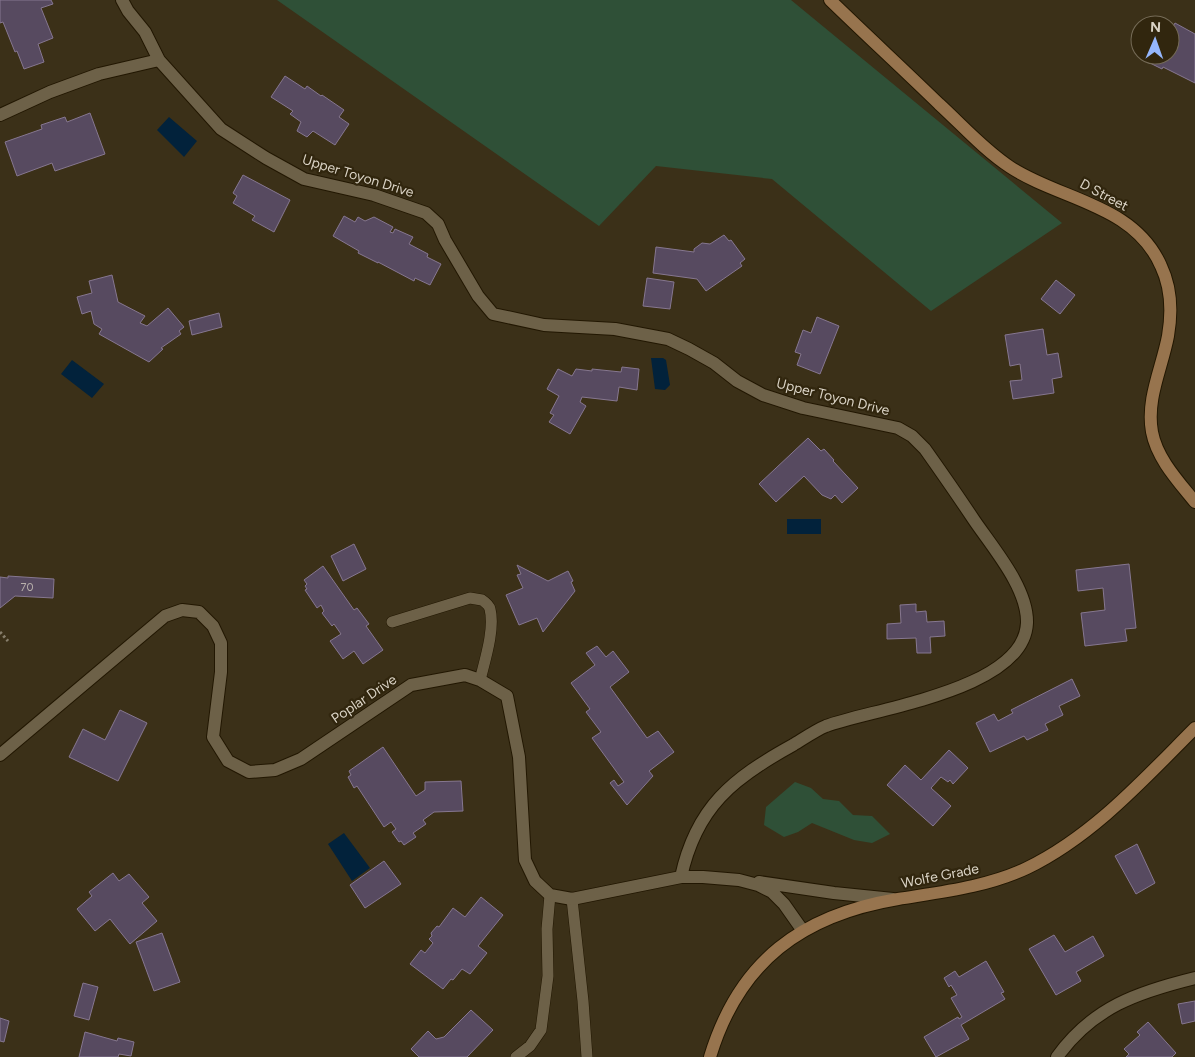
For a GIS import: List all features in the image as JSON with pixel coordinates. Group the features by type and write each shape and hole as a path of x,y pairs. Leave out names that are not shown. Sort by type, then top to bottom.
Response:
{"street":[{"name":"Upper Toyon Drive","path":"122,0 128,11 145,32 159,60 221,129 266,158 304,179 374,195 426,213 438,224 478,296 493,314 544,325 615,329 668,339 714,363 736,381 763,395 803,408 898,428 912,436 925,449 1002,561 1016,583 1023,602 1027,623 1024,640 1016,653 996,669 959,688 824,727 769,758 736,781 708,810 691,842 681,877"},
{"name":"D Street","path":"830,0 965,128 1009,166 1026,176 1102,208 1134,229 1150,247 1161,266 1166,280 1170,308 1168,338 1151,404 1152,432 1162,457 1191,494 1195,502"},
{"path":"0,115 50,92 99,74 159,60"},
{"name":"Poplar Drive","path":"0,754 165,616 182,610 199,612 213,626 221,643 221,672 214,737 228,761 249,772 275,770 301,760 411,685 465,675 480,680 507,696 519,757 525,860 535,881 550,895"},
{"name":"Wolfe Grade","path":"710,1057 724,1018 740,990 771,954 792,937 844,912 898,899 960,889 1025,869 1075,839 1107,814 1195,728"},
{"path":"550,895 572,899 681,877 703,876 898,899"},
{"path":"738,880 758,885 772,892 784,904 803,931"},
{"path":"1057,1057 1081,1029 1104,1011 1133,997 1195,978"}],"lane":[{"path":"392,622 470,598 482,600 490,607 491,623 480,680"},
{"path":"516,1057 530,1046 541,1030 548,976 547,929 550,895"},
{"path":"572,899 587,1057"}],"path":[{"path":"0,632 8,641"}],"green space":[{"path":"277,0 791,0 1062,223 931,311 772,179 656,166 599,226"},
{"path":"795,782 811,788 823,799 839,801 853,815 872,816 890,834 872,843 854,840 812,823 798,832 784,837 764,825 766,807"}],"water":[{"path":"169,117 197,141 184,157 157,130"},
{"path":"651,358 663,358 666,360 670,385 665,390 655,389"},
{"path":"72,360 104,384 92,398 61,374"},
{"path":"787,519 821,519 821,534 787,534"},
{"path":"344,833 370,868 352,881 328,844"}],"building":[{"path":"0,0 51,0 53,4 41,8 53,38 38,44 44,62 24,69 3,22 0,23"},
{"path":"1180,26 1195,34 1195,83 1163,67 1162,69 1154,65 1180,65"},
{"path":"285,76 305,89 307,86 344,110 339,117 349,124 335,145 313,131 307,137 297,131 301,122 290,114 293,111 271,97"},
{"path":"90,113 105,154 55,171 52,163 17,176 5,142 42,129 41,125 65,117 67,122"},
{"path":"243,175 290,200 274,232 252,220 255,216 233,203 237,196 233,193"},
{"path":"344,216 355,222 358,217 365,221 374,217 393,227 390,232 393,233 395,229 413,237 409,244 428,254 427,257 441,264 430,285 415,278 414,281 358,253 359,251 333,236"},
{"path":"724,235 729,241 731,240 745,259 740,263 742,266 706,291 697,279 653,273 656,247 694,252 694,249 702,243 710,244"},
{"path":"112,275 118,302 145,316 140,323 147,326 168,308 184,327 179,331 181,334 161,348 163,349 149,362 99,334 102,329 94,324 91,311 82,314 77,297 92,293 89,281"},
{"path":"647,278 674,282 670,309 643,306"},
{"path":"1056,280 1075,295 1060,314 1041,299"},
{"path":"219,313 222,327 192,335 189,321"},
{"path":"817,317 839,326 820,374 797,365 801,354 795,352 803,330 811,333"},
{"path":"1043,329 1047,355 1058,353 1062,377 1052,379 1054,393 1013,399 1010,381 1022,380 1020,364 1010,366 1005,335"},
{"path":"622,367 639,369 637,390 619,387 617,401 582,397 580,402 586,406 570,434 549,422 554,415 550,413 559,396 547,389 558,369 572,376 576,369 621,372"},
{"path":"808,438 821,451 824,449 858,488 842,503 835,495 831,499 822,495 804,476 776,502 759,484"},
{"path":"354,544 366,569 343,581 331,556"},
{"path":"1129,564 1136,628 1125,629 1127,641 1085,646 1081,613 1105,610 1103,588 1078,591 1076,570"},
{"path":"517,565 548,581 568,571 573,581 571,582 575,591 543,632 537,618 519,625 506,595 523,588 517,575 521,574"},
{"path":"323,566 354,610 357,608 369,624 366,626 383,650 363,664 354,651 343,659 330,641 341,634 334,624 332,626 322,613 324,611 321,605 317,608 305,590 307,589 305,586 307,584 304,580"},
{"path":"8,576 54,579 53,598 15,596 0,608 0,577 8,578"},
{"path":"916,604 916,612 926,611 927,622 944,621 945,636 930,637 931,653 917,653 916,638 887,639 887,624 901,623 900,605"},
{"path":"597,646 606,657 613,651 629,672 610,687 647,738 658,731 674,752 649,771 653,776 627,805 610,783 614,780 618,786 624,782 592,738 601,732 586,712 590,709 571,683 595,665 586,653"},
{"path":"1072,679 1080,696 1059,706 1063,715 1045,724 1048,730 1027,740 1024,736 990,752 976,723 994,714 998,721 1013,713 1011,710"},
{"path":"120,710 147,723 118,781 69,757 83,729 105,740"},
{"path":"383,747 416,796 425,790 425,782 461,781 463,811 434,812 423,820 426,824 413,833 416,837 404,845 401,841 399,842 392,832 396,829 391,822 384,827 357,786 354,788 348,777 351,775 349,771"},
{"path":"949,750 968,768 953,784 950,780 948,782 941,777 931,788 951,806 933,826 887,785 905,765 921,780"},
{"path":"1137,844 1155,883 1136,894 1115,856"},
{"path":"384,861 401,884 365,908 350,885"},
{"path":"113,873 119,881 129,874 149,897 142,903 157,921 130,944 110,919 95,931 77,909 92,896 89,892"},
{"path":"481,897 503,915 478,946 487,953 470,974 462,969 443,989 410,964 421,950 425,953 433,943 429,939 432,936 431,933 437,926 439,927 453,908 465,917"},
{"path":"162,933 180,982 154,991 136,942"},
{"path":"1054,935 1065,952 1093,936 1104,956 1076,972 1081,981 1056,995 1029,949"},
{"path":"986,961 1004,992 1001,993 1005,999 961,1025 969,1039 936,1057 924,1037 958,1017 959,1019 962,1017 951,998 957,995 944,978 955,971 959,977"},
{"path":"83,983 98,987 89,1020 74,1016"},
{"path":"1195,1001 1195,1021 1182,1024 1178,1004"},
{"path":"471,1010 493,1030 467,1057 419,1057 411,1049 428,1031 436,1039 444,1037"},
{"path":"0,1018 9,1021 4,1042 0,1041"},
{"path":"1148,1022 1176,1053 1172,1057 1126,1057 1129,1054 1124,1049 1140,1035 1137,1032"},
{"path":"85,1032 117,1041 118,1038 134,1042 131,1056 119,1054 118,1057 79,1057"}]}
